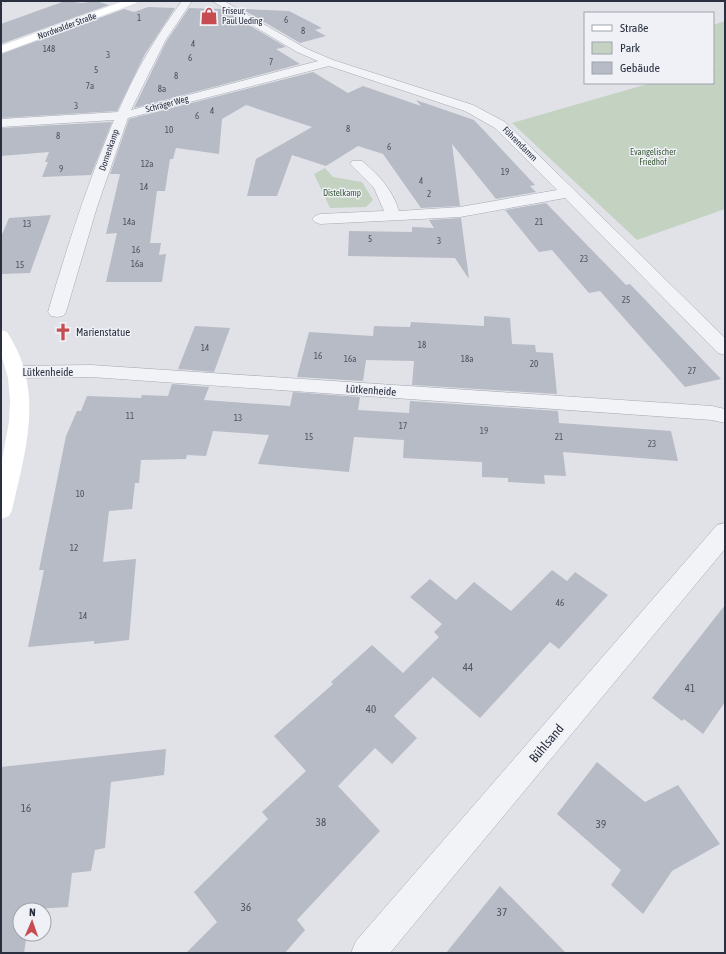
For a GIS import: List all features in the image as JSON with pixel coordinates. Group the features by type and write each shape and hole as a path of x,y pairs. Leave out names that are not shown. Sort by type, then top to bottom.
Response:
{"main road":[{"name":"Nordwalder Straße","path":"1,50 133,1"},
{"path":"1,336 17,372 21,393 19,431 1,510"}],"street":[{"name":"Dornenkamp","path":"57,312 75,248 121,116 149,56 187,1"},
{"name":"Föhrendamm","path":"217,1 301,50 329,62 469,108 500,125 725,349"},
{"name":"Schräger Weg","path":"1,123 121,116 329,62"},
{"path":"356,164 375,179 388,197 392,214"},
{"path":"320,219 392,214 460,212 568,193"},
{"name":"Lütkenheide","path":"17,372 91,371 712,413 725,416"},
{"name":"Bühlsand","path":"368,953 725,532"}],"green space":[{"name":"Evangelischer Friedhof","path":"725,21 725,209 637,240 512,123 648,84 714,84 714,65 716,64 714,64 714,25"},
{"name":"Distelkamp","path":"325,168 333,177 362,182 373,200 366,207 330,208 314,174"}],"building":[{"path":"65,1 82,3 96,1 109,5 1,44 1,24"},
{"path":"148,7 175,8 145,54 117,111 1,118 1,54 124,9 134,12"},
{"path":"189,8 222,9 286,47 276,49 300,64 134,108 166,42"},
{"path":"242,9 289,11 322,28 315,30 326,36 300,43"},
{"path":"313,72 348,93 363,86 421,106 416,100 474,120 535,185 530,186 536,192 496,199 452,144 460,206 421,208 383,154 358,146 326,166 292,155 277,196 247,196 256,159 312,127 246,105 222,119 219,154 176,148 173,159 170,159 165,191 157,191 150,243 161,243 159,255 166,254 162,282 106,282 117,233 106,234 120,174 110,174 129,119"},
{"path":"112,122 91,175 42,177 48,162 45,162 49,152 1,156 1,128"},
{"path":"546,203 626,285 630,284 721,379 685,387 600,291 589,293 552,250 539,252 505,210"},
{"path":"51,215 30,273 1,274 1,237 9,218"},
{"path":"461,218 469,279 455,258 348,256 349,231 412,232 412,227 434,228 429,220"},
{"path":"484,316 510,318 512,344 535,345 536,352 553,353 557,394 412,385 414,361 366,360 363,381 297,377 309,332 373,336 374,326 410,327 411,322 484,326"},
{"path":"195,326 230,328 214,372 178,369"},
{"path":"172,384 209,387 204,400 290,406 293,392 360,397 358,410 409,413 410,401 558,411 559,423 671,431 678,461 563,452 566,476 544,475 545,484 508,482 508,478 482,477 482,462 403,458 404,440 354,437 349,472 258,464 269,435 213,431 206,456 187,455 186,459 141,460 139,483 135,483 132,509 109,511 103,562 136,559 129,640 94,644 94,641 28,647 44,570 39,570 66,436 77,411 81,411 87,396 141,398 142,395 168,396"},
{"path":"552,570 567,581 575,572 608,595 559,649 550,642 480,718 433,677 394,716 417,738 392,764 375,748 338,786 380,831 297,920 305,930 285,953 186,953 217,922 194,892 268,819 262,812 306,771 274,736 333,684 331,682 372,645 403,673 439,637 434,632 442,624 410,597 430,579 456,600 474,582 511,611"},
{"path":"725,605 725,702 703,734 684,719 682,721 652,698"},
{"path":"166,749 164,775 111,782 105,848 95,850 91,871 72,873 68,907 52,908 52,902 12,902 12,942 26,942 24,953 1,953 1,767"},
{"path":"597,762 645,802 678,785 720,844 672,871 643,914 611,885 621,870 557,814"},
{"path":"500,886 566,953 446,953"}],"place":[{"name":"Friseur, Paul Ueding","path":"209,16"},
{"name":"Marienstatue","path":"63,332"}]}
